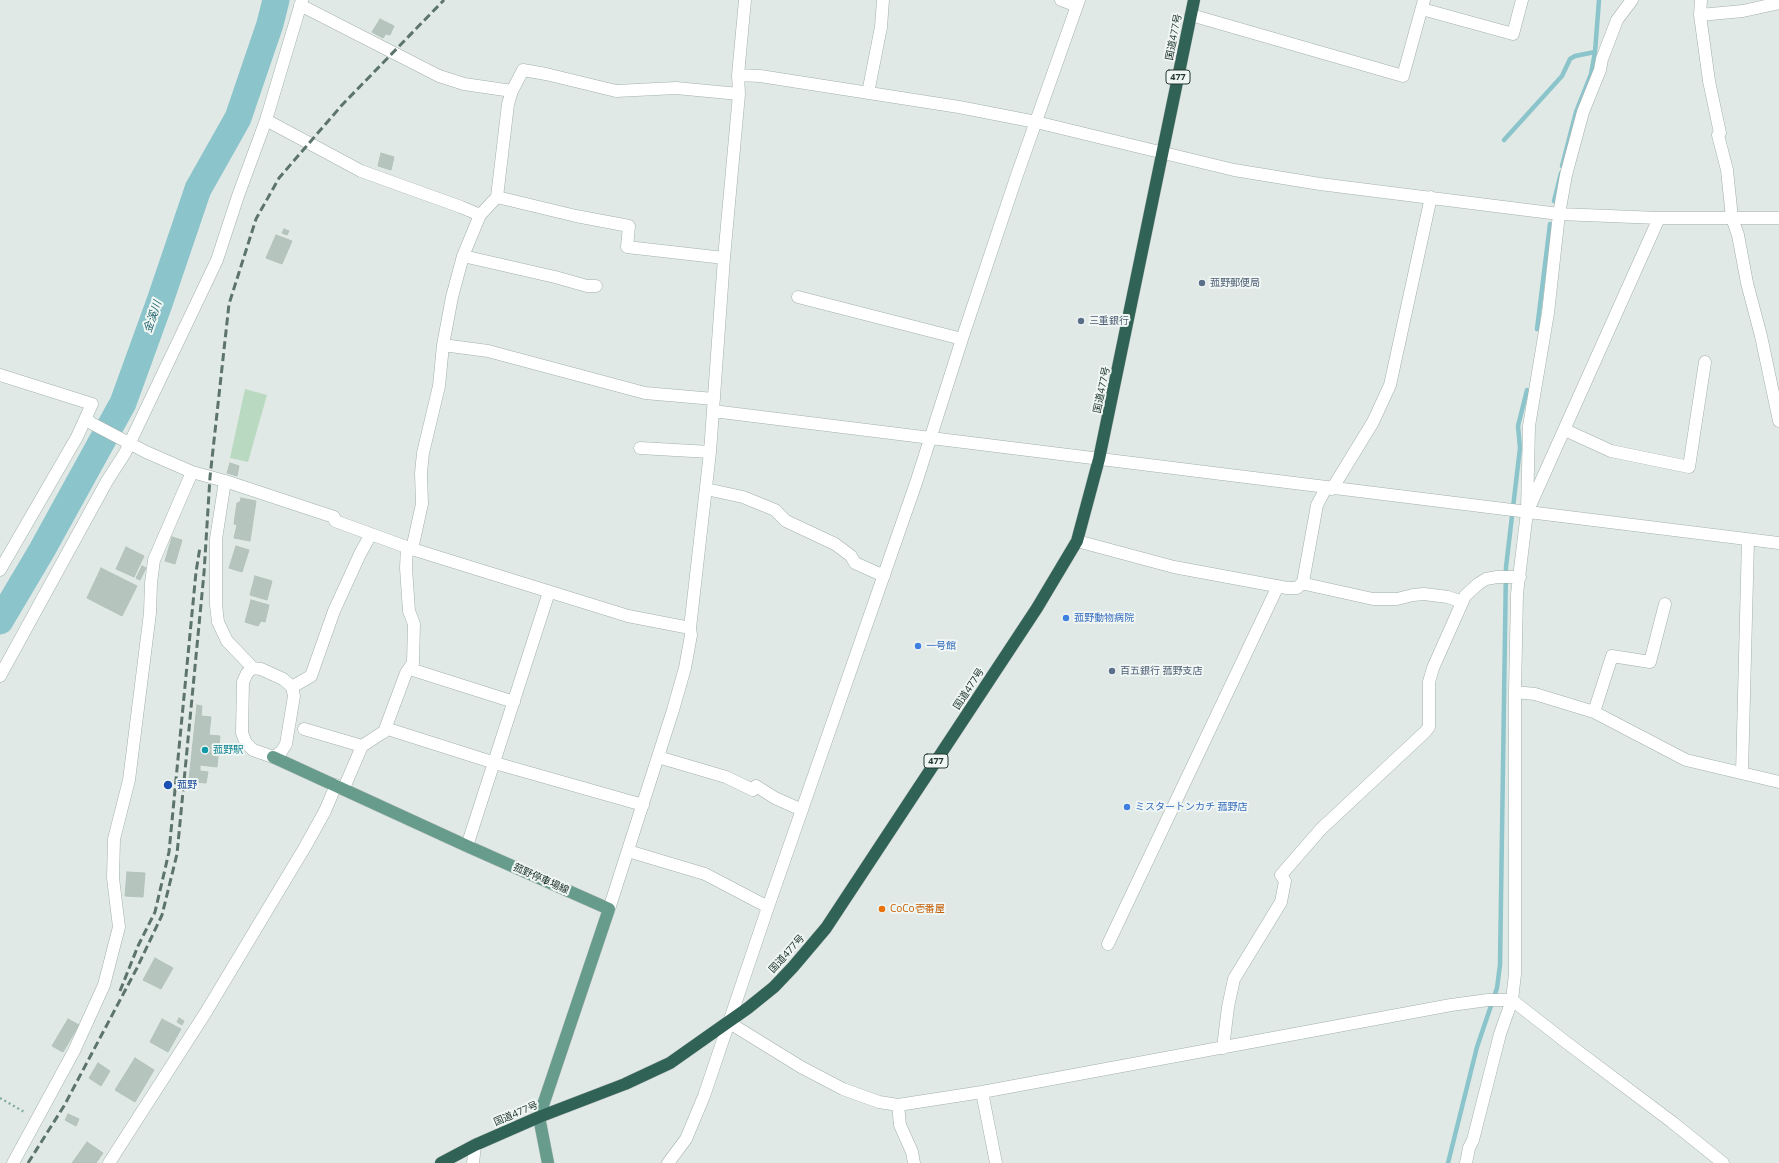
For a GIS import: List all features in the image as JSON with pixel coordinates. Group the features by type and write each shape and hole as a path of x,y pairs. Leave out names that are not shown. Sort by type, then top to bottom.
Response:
{"highway":[{"name":"国道477号","path":"441,1163 475,1145 539,1117 625,1084 670,1063 774,987 826,928 1037,608 1077,541 1100,459 1194,0"}],"main road":[{"name":"菰野停車場線","path":"273,757 609,909"},
{"path":"548,1163 539,1117 609,909"}],"street":[{"path":"609,909 685,668 691,635 690,628 714,405 724,258 739,94 738,75 745,0"},
{"path":"868,94 881,27 883,0"},
{"path":"668,1163 686,1139 701,1103 916,483 962,339 1078,3 1061,0"},
{"path":"1191,15 1403,76 1423,4 1513,34 1522,0"},
{"path":"1466,1163 1515,974 1514,692 1517,577 1525,512 1529,426 1548,313 1559,214 1566,175 1583,112 1600,70 1602,59 1617,20 1632,0"},
{"path":"1701,0 1700,15 1709,81 1720,133 1718,135 1727,170 1732,218 1738,235 1747,283 1761,336 1779,421"},
{"path":"0,676 107,480 125,453 127,442 217,260 238,196 266,120 301,3 439,76 464,84 512,91"},
{"path":"1700,15 1743,12 1779,4"},
{"path":"109,1163 206,1012 290,872 362,746 386,731 406,673 413,663 414,624 409,611 406,568 409,548 422,504 421,473 423,453 439,386 443,345 452,297 463,256 480,215 497,197 508,104 512,91 522,70 528,70 616,91 676,88 739,94"},
{"path":"738,75 760,76 868,94 960,107 1036,122 1163,154 1265,176 1559,214 1660,218 1779,218"},
{"path":"266,120 361,171 480,215"},
{"path":"497,197 576,216 629,226 627,247 724,258"},
{"path":"1077,541 1153,562 1278,586 1297,588 1303,582 1316,505 1329,488 1375,417 1390,385 1431,197"},
{"path":"1525,512 1565,430 1660,218"},
{"path":"463,256 555,276 587,286 596,286"},
{"path":"798,297 962,339"},
{"path":"443,345 488,351 645,393 930,439 1779,544"},
{"path":"1565,430 1611,451 1689,467 1706,362"},
{"path":"0,375 92,404 88,420 0,570"},
{"path":"88,420 146,452 192,472 225,480 334,517 335,521 409,548 628,616 690,628"},
{"path":"640,448 710,452"},
{"path":"13,1163 74,1051 104,985 119,927 112,878 114,839 129,780 150,613 151,583 154,560 192,472"},
{"path":"225,480 216,539 216,606 218,622 227,641 253,668 261,669 283,679 292,687 294,696 286,744 281,752 273,757 253,750 246,743 242,733 243,682 247,673 253,668"},
{"path":"706,489 743,497 775,510 786,521 835,544 851,556 855,563 884,576"},
{"path":"292,687 311,676 334,611 360,554 372,534"},
{"path":"1742,773 1748,540"},
{"path":"1223,1048 1228,1006 1234,979 1281,902 1285,881 1282,875 1321,829 1425,732 1428,727 1429,682 1433,668 1465,596 1478,584 1497,577 1517,577"},
{"path":"1303,582 1305,584 1373,599 1397,599 1413,594 1424,594 1448,597 1462,602"},
{"path":"1108,944 1278,586"},
{"path":"467,846 549,592"},
{"path":"1594,712 1612,656 1650,662 1665,604"},
{"path":"410,669 514,702"},
{"path":"1514,692 1535,694 1594,712 1686,760 1779,782"},
{"path":"304,729 362,746"},
{"path":"386,731 643,805"},
{"path":"658,757 726,777 753,790 756,786 775,798 802,810"},
{"path":"628,851 704,874 768,907"},
{"path":"728,1022 800,1067 842,1090 880,1102 898,1105 982,1092 1451,1005 1488,1000 1508,1000 1672,1122 1723,1163"},
{"path":"982,1092 996,1163"},
{"path":"898,1105 900,1125 912,1152 914,1163"},
{"path":"473,1163 475,1145"}],"path":[{"path":"0,1098 37,1119"}],"green space":[{"path":"245,389 267,395 248,462 230,458"}],"building":[{"path":"380,19 394,26 390,35 386,34 383,38 372,32"},
{"path":"381,153 394,157 391,170 378,166"},
{"path":"284,229 289,231 287,235 282,233"},
{"path":"276,235 292,241 282,264 266,258"},
{"path":"230,463 239,466 237,476 227,473"},
{"path":"241,498 256,501 250,541 234,538 237,525 234,524 237,503 240,502"},
{"path":"172,537 182,540 175,564 165,561"},
{"path":"236,546 249,550 242,572 229,568"},
{"path":"126,547 144,556 134,577 116,569"},
{"path":"142,566 146,568 140,580 136,578"},
{"path":"101,568 137,586 122,616 87,598"},
{"path":"255,576 272,581 267,600 250,595"},
{"path":"251,600 269,605 265,622 261,621 258,626 245,622"},
{"name":"菰野駅","path":"197,705 202,706 201,716 211,717 209,735 220,736 217,767 200,765 200,771 208,772 206,783 195,782 194,789 188,789"},
{"path":"127,872 145,873 143,897 125,896"},
{"path":"155,958 173,968 161,989 143,980"},
{"path":"179,1018 184,1021 182,1025 177,1022"},
{"path":"68,1019 79,1025 63,1052 52,1046"},
{"path":"162,1019 181,1029 168,1052 150,1042"},
{"path":"135,1058 154,1070 135,1102 115,1090"},
{"path":"98,1063 110,1071 101,1086 89,1078"},
{"path":"68,1114 79,1119 76,1126 65,1120"},
{"path":"87,1142 103,1153 96,1163 72,1163"}],"waterway":[{"name":"金溪川","path":"0,621 42,550 123,403 198,189 238,118 270,24 276,0"},
{"path":"1504,140 1562,76 1570,59 1575,56 1595,52 1599,0"},
{"path":"1562,166 1576,112 1591,74 1595,52"},
{"path":"1554,201 1561,173"},
{"path":"1537,329 1550,224"},
{"path":"1448,1163 1477,1047 1497,988 1500,965 1506,567 1520,448 1518,426 1527,390"}],"railway":[{"path":"28,1163 64,1106 137,968 162,915 177,854 204,573 210,477 229,304 256,219 279,178 342,105 444,0"},
{"path":"120,991 138,946 155,912 169,852 196,572 200,547"}],"place":[{"name":"菰野郵便局","path":"1202,283"},
{"name":"三重銀行","path":"1081,321"},
{"name":"菰野動物病院","path":"1066,618"},
{"name":"一号館","path":"918,646"},
{"name":"百五銀行 菰野支店","path":"1112,671"},
{"name":"菰野駅","path":"205,750"},
{"name":"菰野","path":"168,785"},
{"name":"ミスタートンカチ 菰野店","path":"1127,807"},
{"name":"CoCo壱番屋","path":"882,909"}]}
